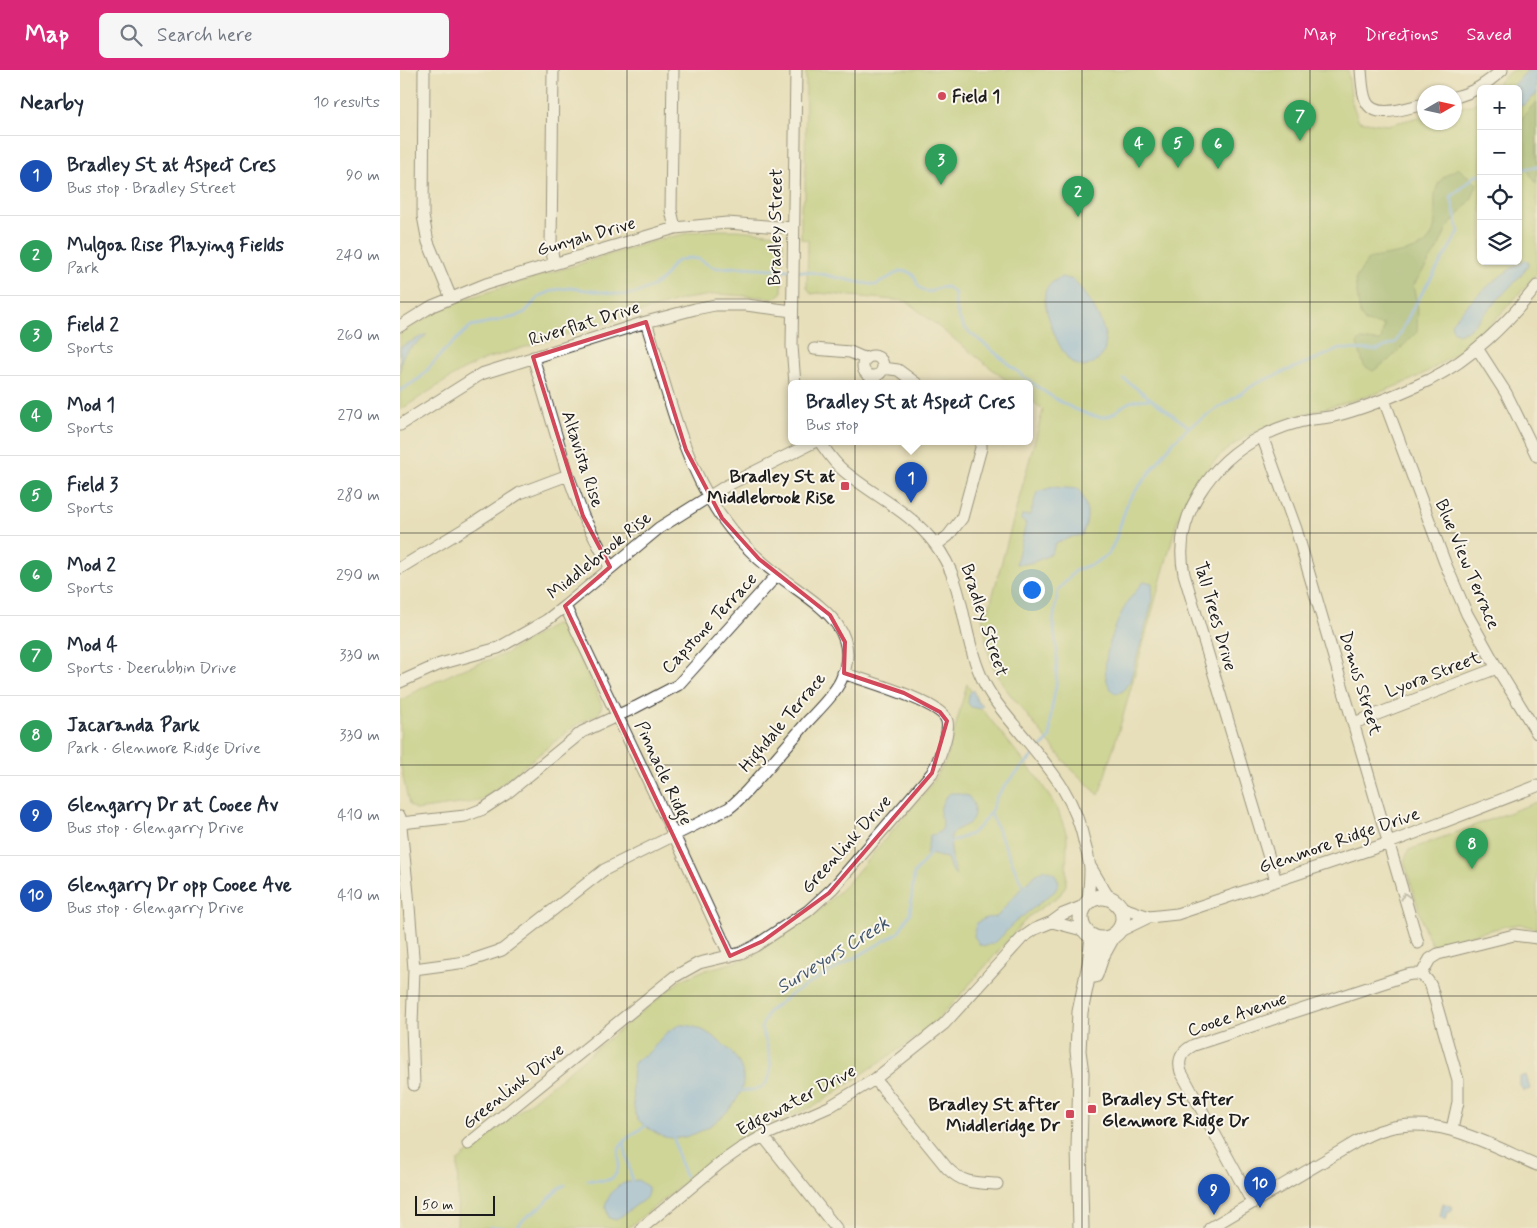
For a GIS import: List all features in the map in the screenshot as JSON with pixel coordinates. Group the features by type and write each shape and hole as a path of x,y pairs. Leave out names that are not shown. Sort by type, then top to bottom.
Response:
{"main road":[{"path":"1080,1224 1081,1073 1078,1051 1080,1012 1090,964 1089,934 1081,920 1087,903 1098,897 1115,902 1124,919 1101,957 1095,975 1087,1021 1085,1062 1081,1073"},
{"path":"1089,934 1100,940 1116,934"}],"street":[{"path":"424,70 423,216 428,242 451,298"},
{"path":"553,70 550,245 554,264"},
{"path":"673,70 671,210 675,228"},
{"name":"Bradley Street","path":"795,380 792,311 796,70"},
{"path":"1361,70 1365,99 1373,110 1386,112 1417,105"},
{"path":"1462,95 1479,88 1502,70"},
{"name":"Gunyah Drive","path":"400,326 432,306 486,284 675,228 727,223 793,228"},
{"name":"Tall Trees Drive","path":"1276,881 1181,558 1184,526 1192,506 1200,492 1223,464 1236,452 1262,436 1294,424 1333,416 1384,400 1431,379 1477,348 1502,326 1537,286"},
{"name":"Riverflat Drive","path":"400,426 481,374 646,322 695,308 715,305 746,305 792,311"},
{"name":"Highdale Terrace","path":"414,968 466,962 496,953 510,945 604,870 723,812 739,800 835,689 843,673 846,663 846,649 840,627 823,608 777,575 744,545 722,518 708,496 686,450 646,322"},
{"path":"814,348 850,352 866,359 871,356 877,357 882,361 883,368 898,370 912,380"},
{"path":"1477,348 1506,393 1537,456"},
{"name":"Altavista Rise","path":"533,357 568,475 583,516 610,567"},
{"name":"Blue View Terrace","path":"1384,400 1445,563 1467,614 1497,668 1537,733"},
{"name":"Domus Street","path":"1262,436 1296,529 1418,943"},
{"name":"Middlebrook Rise","path":"400,682 440,664 498,648 547,620 659,528 708,496 808,445"},
{"name":"Bradley Street","path":"822,445 842,469 902,511 921,527 936,545 956,584 971,647 982,678 995,700 1062,785 1073,805 1081,826 1090,866 1087,903"},
{"path":"936,545 958,526 962,518 981,445"},
{"path":"400,568 474,524 520,493 568,475"},
{"name":"Capstone Terrace","path":"400,820 465,816 483,809 506,794 582,732 670,690 684,679 777,575"},
{"name":"Pinnacle Ridge","path":"564,606 618,715 730,956"},
{"name":"Lyora Street","path":"1354,723 1497,668"},
{"name":"Greenlink Drive","path":"468,1144 674,977 699,963 730,956 755,946 808,911 822,899 932,773 938,762 947,730 947,722 943,715 904,693 843,673"},
{"name":"Glenmore Ridge Drive","path":"1116,934 1149,917 1177,914 1389,843 1537,786"},
{"path":"400,820 414,968 412,1025 414,1085"},
{"name":"Bradley Street","path":"1090,866 1115,902"},
{"name":"Glenmore Ridge Drive","path":"1115,902 1149,917"},
{"name":"Edgewater Drive","path":"642,1228 720,1163 740,1149 763,1136 829,1107 875,1078 944,1024 1022,938 1035,929 1087,903"},
{"path":"1052,922 1089,934"},
{"path":"1452,1129 1458,1102 1458,1080 1431,986 1426,978 1421,975 1430,959 1438,954 1514,935 1537,938"},
{"name":"Cooee Avenue","path":"1252,1202 1182,1076 1179,1064 1183,1053 1194,1045 1407,974 1421,975"},
{"path":"400,1025 412,1025"},
{"path":"875,1078 957,1178 971,1182 997,1184"},
{"path":"1210,1228 1351,1144 1386,1128 1424,1125 1452,1129 1537,1165"},
{"path":"763,1136 836,1228"}],"highlighted area":[{"path":"646,322 686,450 722,518 759,559 830,615 845,642 844,673 904,693 940,712 947,721 932,773 829,893 763,941 730,956 565,606 610,567 583,516 533,357"}],"green space":[{"path":"806,70 1348,70 1352,103 1359,121 1387,125 1417,118 1417,130 1462,130 1462,107 1477,101 1477,265 1522,265 1522,85 1495,85 1512,70 1537,70 1537,273 1480,334 1448,359 1411,380 1376,394 1275,423 1246,437 1219,457 1196,484 1177,522 1122,720 1099,795 1068,766 1005,688 994,668 987,648 982,614 986,613 989,609 1043,410 1033,402 1033,380 1006,380 906,301 818,293 811,294 807,287 808,240 801,239 801,206 805,197"},
{"path":"1537,102 1537,184 1522,163 1522,118"},
{"path":"1458,168 1477,184 1471,200 1447,228 1438,248 1413,286 1418,308 1417,332 1390,359 1373,371 1364,366 1357,343 1360,340 1381,341 1384,325 1365,322 1360,314 1355,280 1368,259 1415,249 1427,242 1434,226 1436,191 1439,183 1445,176"},
{"path":"713,230 777,234 783,243 782,292 775,298 718,294 684,299 486,359 461,371 400,410 400,334 436,312 462,300 661,239"},
{"path":"555,624 564,626 602,705 599,714 576,725 480,801 416,810 409,805 400,763 400,701 458,671 505,654"},
{"path":"967,684 978,704 1039,780 1058,810 1067,835 1066,885 1060,895 1028,917 931,1026 815,1106 760,1128 738,1140 628,1228 457,1228 458,1161 681,980 702,971 743,960 753,955 819,911 847,884 931,785 946,761"},
{"path":"1537,802 1537,929 1520,924 1506,926 1432,945 1425,930 1404,861 1409,850"}],"water":[{"path":"1528,70 1537,70 1537,94 1525,104 1522,105 1522,85 1514,85"},
{"path":"1526,260 1529,263 1523,273 1470,329 1458,334 1453,330 1451,323 1476,297 1516,265 1522,265 1522,262"},
{"path":"1062,277 1074,280 1086,296 1103,327 1105,348 1101,357 1084,367 1073,363 1063,351 1046,309 1046,290 1049,285"},
{"path":"427,334 405,353 400,372 400,347"},
{"path":"1053,487 1079,489 1087,512 1082,535 1071,537 1055,544 1052,553 1039,560 1026,564 1016,564 1026,523 1021,520 1022,515 1030,515 1037,492"},
{"path":"1144,581 1152,583 1153,598 1148,618 1130,681 1123,691 1115,694 1109,685 1106,675 1106,663 1111,638 1125,606"},
{"path":"973,690 977,701 983,706 980,709 971,707 968,703 969,694"},
{"path":"950,793 968,796 974,808 972,820 952,834 951,837 951,854 956,875 951,870 947,858 926,854 930,835 937,833 943,826 940,817 941,809 944,800"},
{"path":"1044,869 1054,873 1059,882 1055,891 1014,923 996,942 986,946 980,945 974,936 976,923 986,918 997,917 1024,885"},
{"path":"679,1025 701,1029 725,1046 740,1065 743,1083 740,1094 732,1106 710,1126 683,1137 670,1138 658,1134 637,1118 633,1098 632,1072 635,1062 650,1051 666,1033"},
{"path":"1526,1075 1530,1089 1524,1091 1520,1086 1520,1077"},
{"path":"638,1180 648,1187 646,1198 616,1220 609,1218 605,1205 614,1190 621,1185"},
{"path":"1443,1203 1453,1207 1451,1212 1448,1212 1446,1220 1440,1217"}],"waterway":[{"name":"Surveyors Creek","path":"1522,169 1537,167"},
{"name":"Surveyors Creek","path":"948,843 971,834 981,825 992,809 997,796 1008,782 1050,738 1051,712 1056,686 1057,651 1053,622 1058,590 1076,570 1093,564 1108,555 1115,541 1128,501 1173,442 1189,427 1257,383 1340,349 1378,350 1396,342 1413,308 1459,232 1451,197 1477,176"},
{"path":"400,391 420,378 445,350 471,326 515,317 524,313 540,296 554,290 570,288 625,295 637,293 653,286 664,278 677,261 688,258 698,259 715,268 741,267 790,270"},
{"path":"797,271 817,273 876,285 900,271 909,272 915,277 920,288 924,290 930,292 938,288 947,287 955,293 957,312 966,329 1029,380"},
{"path":"1124,379 1189,427"},
{"path":"1033,383 1057,400 1085,413 1099,417 1111,415 1124,405 1136,400 1150,399"},
{"path":"990,812 1023,887"},
{"name":"Surveyors Creek","path":"741,1091 760,1088 769,1077 771,1069 769,1051 761,1028 768,1012 793,993 898,933 910,913 914,874 933,850"},
{"path":"588,1180 605,1181 613,1178 618,1169 621,1146 626,1139 645,1126"},
{"path":"674,1138 677,1154 685,1176"},
{"path":"624,1143 632,1181"},
{"path":"516,1228 526,1217 543,1205 558,1189 565,1185"},
{"path":"490,1227 506,1228"}],"place":[{"name":"Field 1","path":"942,96"},
{"name":"Mod 4","path":"1300,141"},
{"name":"Mod 1","path":"1139,168"},
{"name":"Field 3","path":"1178,168"},
{"name":"Mod 2","path":"1218,169"},
{"name":"Field 2","path":"941,185"},
{"name":"Mulgoa Rise Playing Fields","path":"1078,217"},
{"name":"Bradley St at Middlebrook Rise","path":"845,486"},
{"name":"Bradley St at Aspect Cres","path":"911,503"},
{"name":"Jacaranda Park","path":"1472,869"},
{"name":"Bradley St after Glenmore Ridge Dr","path":"1092,1109"},
{"name":"Bradley St after Middleridge Dr","path":"1070,1114"},
{"name":"Glengarry Dr opp Cooee Ave","path":"1260,1208"},
{"name":"Glengarry Dr at Cooee Av","path":"1214,1215"}]}
